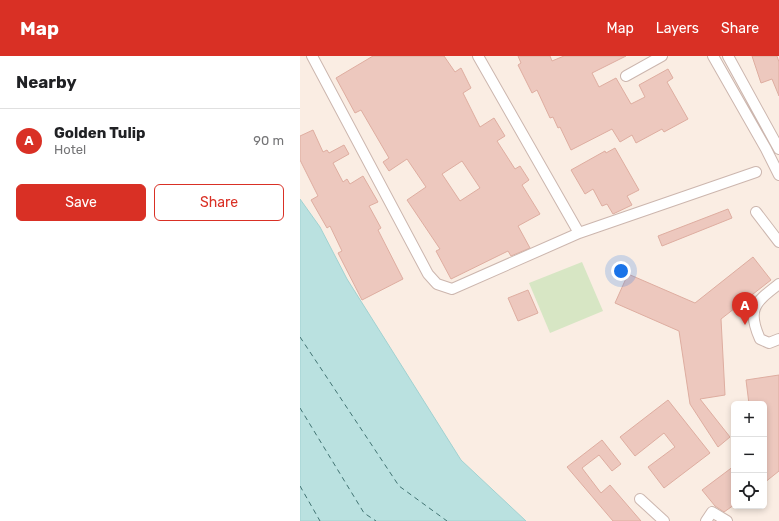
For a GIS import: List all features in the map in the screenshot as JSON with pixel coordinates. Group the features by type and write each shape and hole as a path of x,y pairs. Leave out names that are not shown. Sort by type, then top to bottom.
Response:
{"street":[{"path":"312,56 428,274 437,284 452,289 579,233 756,172"},
{"path":"478,56 579,233"},
{"path":"626,76 662,56"},
{"path":"713,56 766,149 779,175"},
{"path":"728,56 778,146 766,149"},
{"path":"756,212 778,237"},
{"path":"779,284 758,301 753,316 754,324 760,338 770,343 779,339"},
{"path":"640,499 664,521"},
{"path":"706,521 712,512 727,521"}],"green space":[{"path":"582,262 603,311 550,333 529,283"}],"water":[{"path":"300,199 320,227 347,279 461,460 526,521 300,521"}],"building":[{"path":"373,56 444,56 455,72 461,68 471,88 463,93 480,127 494,118 505,136 497,141 515,169 520,166 529,180 522,185 540,214 518,226 530,248 511,256 508,251 451,279 436,251 440,249 407,200 426,187 407,159 389,171 383,162 389,158 361,110 355,113 336,78","holes":["462,161 480,188 460,201 442,174"]},
{"path":"518,56 550,56 552,61 564,56 626,56 592,73 599,87 616,78 631,104 645,97 639,85 668,69 673,78 667,82 688,119 664,132 662,129 636,143 632,135 620,142 612,129 571,150 560,127 558,128 553,117 550,118 537,90 532,93 518,65 521,63"},
{"path":"752,56 777,56 779,62 779,96 772,79 761,83"},
{"path":"313,130 323,152 327,150 329,153 344,145 349,154 333,163 343,182 347,179 350,184 363,176 378,202 369,206 381,228 378,230 403,279 362,300 338,253 342,251 330,226 327,228 311,200 318,196 300,160 300,136"},
{"path":"615,148 639,190 627,196 632,205 613,214 607,204 602,206 593,189 585,194 571,170 605,151 606,153"},
{"path":"728,209 732,218 662,246 658,236"},
{"path":"753,257 771,280 721,319 725,395 700,399 730,437 718,447 690,404 679,331 615,303 628,274 695,303"},
{"path":"528,290 538,313 518,321 508,298"},
{"path":"779,375 779,471 767,481 767,401 749,401 746,380"},
{"path":"668,400 710,453 664,488 648,467 675,447 664,433 635,456 620,437"},
{"path":"602,440 621,464 612,471 599,455 582,468 601,493 610,485 641,521 613,521 567,467"},
{"path":"731,468 731,507 724,512 715,506 702,490"}],"ferry route":[{"path":"300,337 399,486 447,521"},
{"path":"300,408 364,513 376,521"},
{"path":"300,486 320,521"}],"place":[{"name":"Golden Tulip","path":"745,325"}]}
